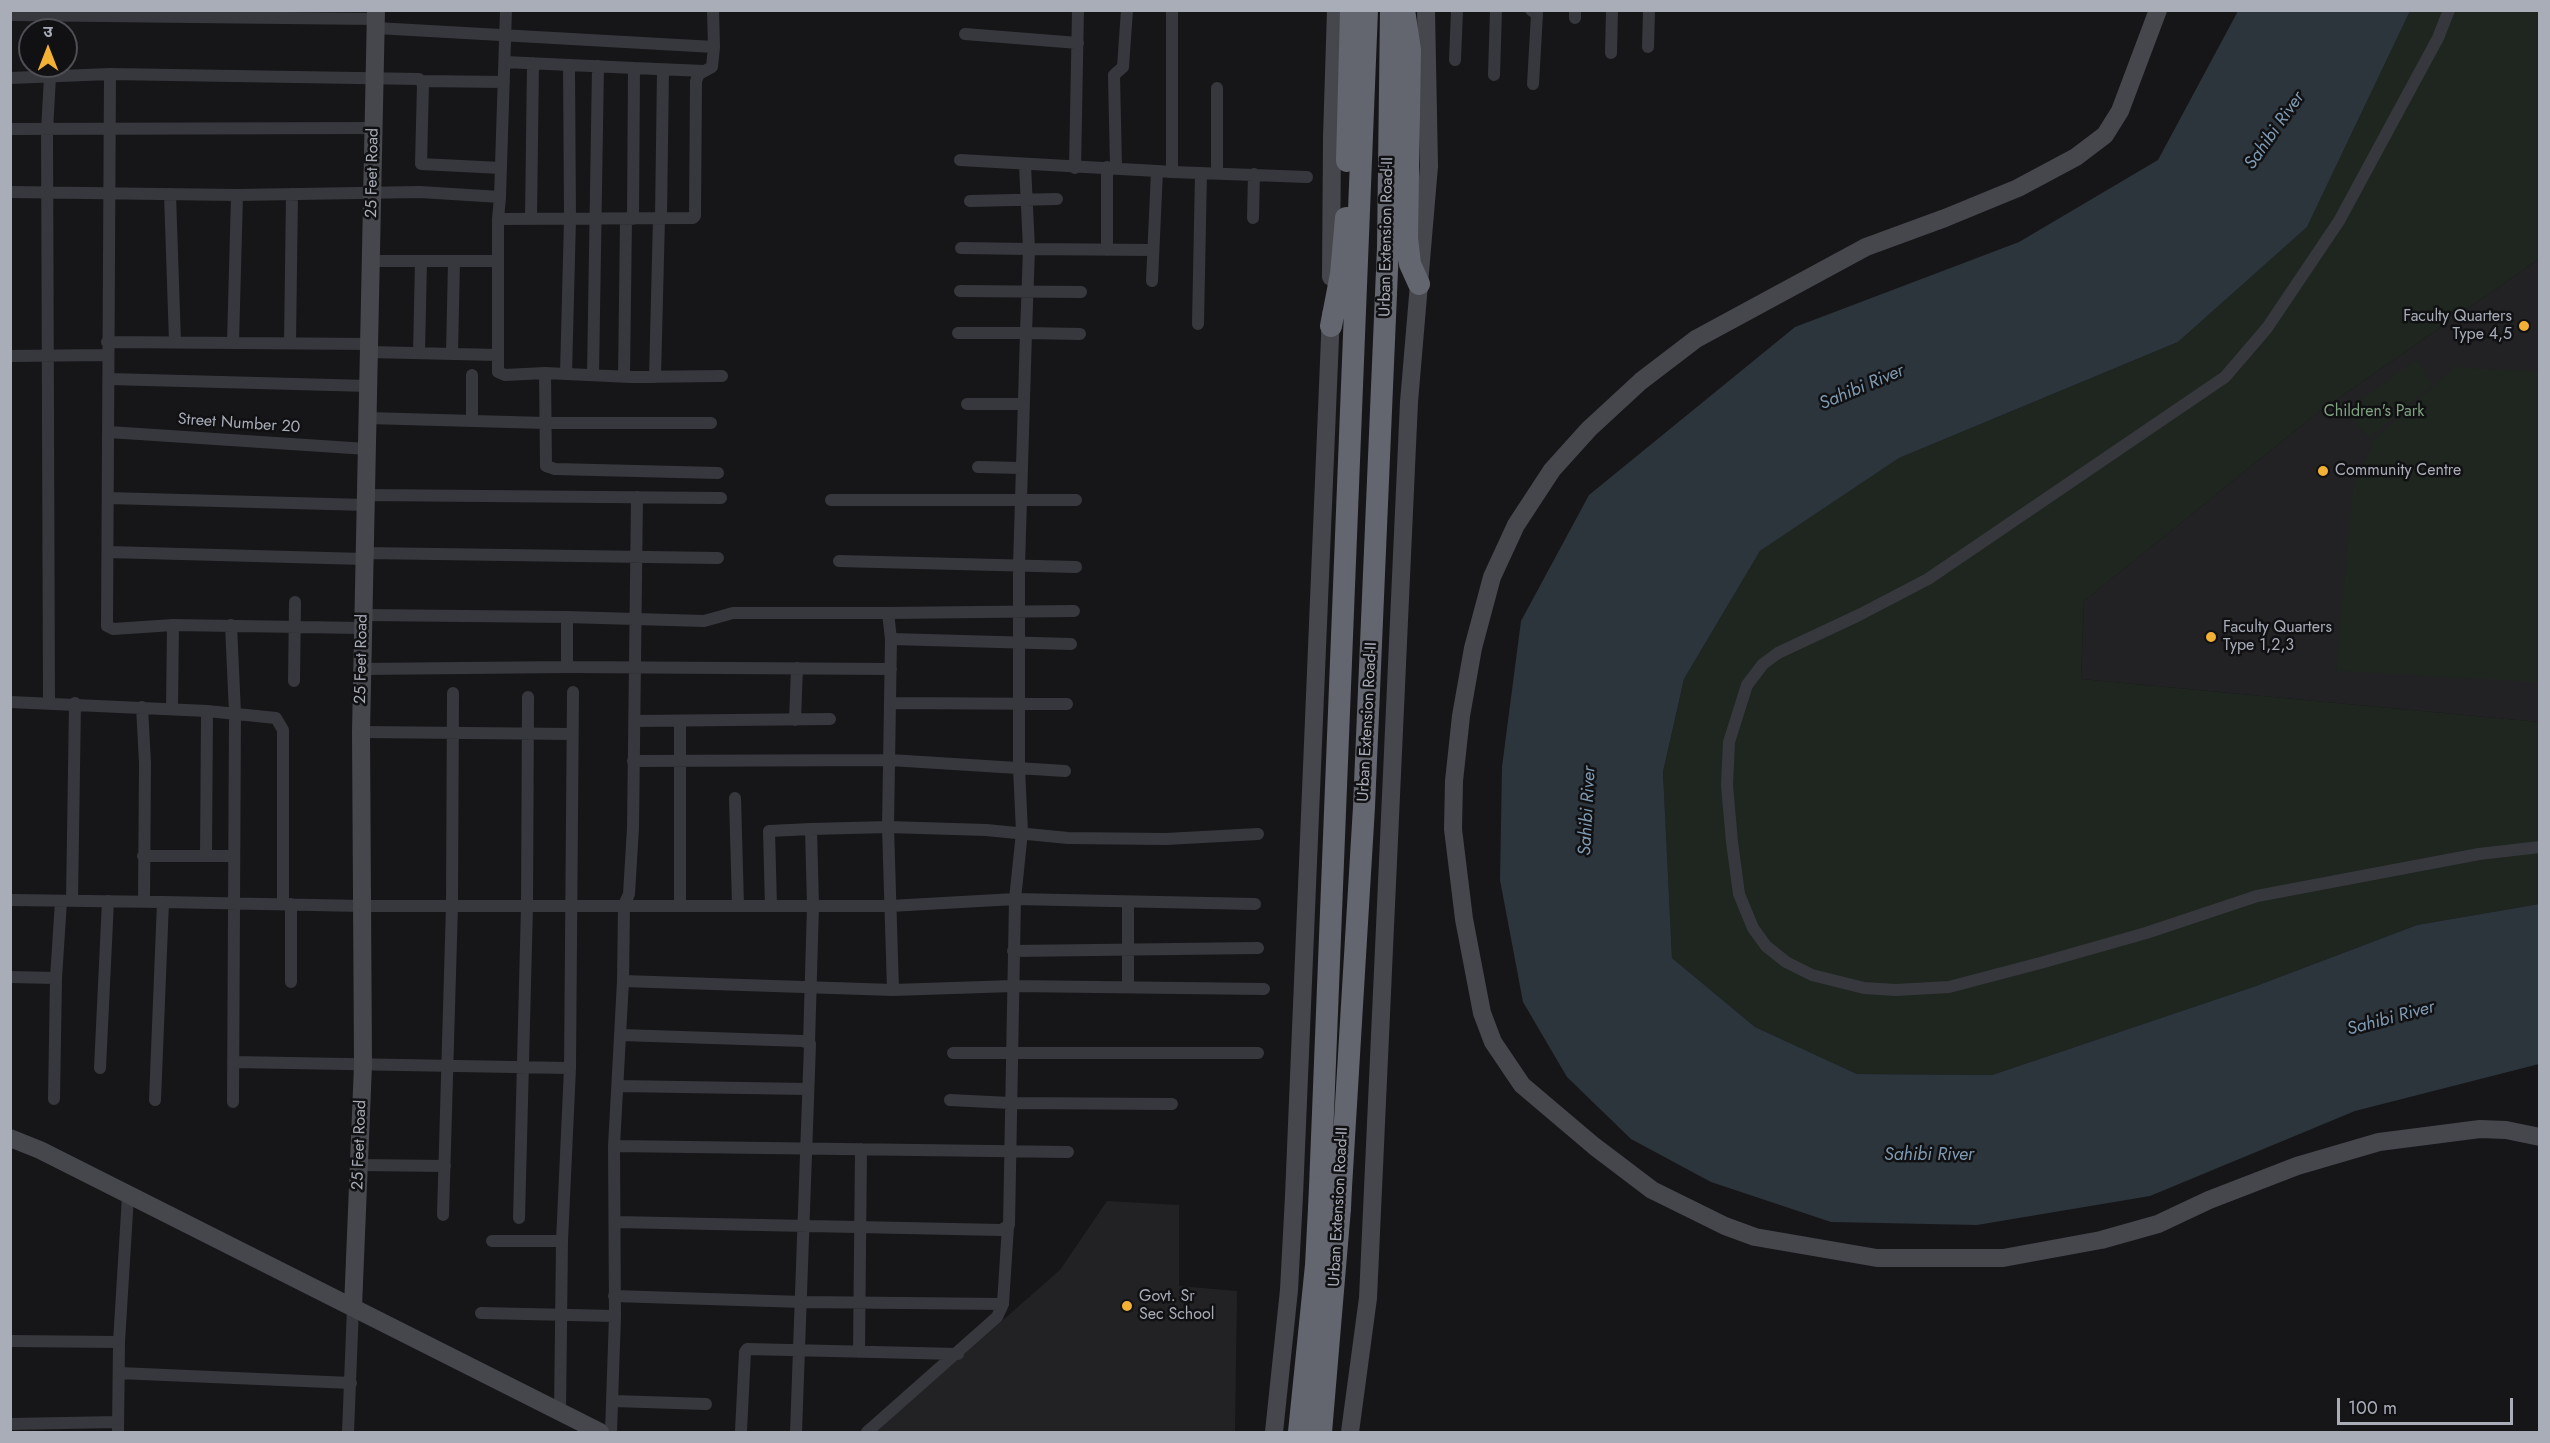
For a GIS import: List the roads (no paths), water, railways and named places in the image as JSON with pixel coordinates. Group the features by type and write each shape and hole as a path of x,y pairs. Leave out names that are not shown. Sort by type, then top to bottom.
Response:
{"highway":[{"path":"1331,326 1341,274 1346,225 1351,10"},
{"name":"Urban Extension Road-II","path":"1321,1432 1367,10"},
{"name":"Urban Extension Road-II","path":"1330,1197 1364,807 1386,295 1391,10"},
{"path":"1404,10 1410,50 1407,238 1410,264 1419,284"},
{"name":"Urban Extension Road-II","path":"1299,1432 1326,1268"}],"street":[{"path":"506,10 498,219 500,374 624,377 722,376"},
{"path":"498,219 693,218 696,213 696,81 697,76 712,67 713,10"},
{"path":"1076,168 1078,10"},
{"path":"1107,250 1114,75 1123,68 1126,10"},
{"path":"1172,10 1172,172"},
{"path":"1274,1432 1289,1290 1294,1196 1331,326 1332,137 1336,10"},
{"path":"1350,1432 1368,1298 1409,402 1429,166 1426,10"},
{"path":"1455,60 1457,10"},
{"path":"1494,75 1496,10"},
{"path":"1531,10 1537,14 1533,84"},
{"path":"1611,53 1612,10"},
{"path":"1648,46 1649,10"},
{"path":"2158,10 2120,111 2105,135 2076,157 2018,188 1866,247 1696,339 1641,381 1589,429 1552,470 1516,525 1492,577 1473,648 1461,716 1454,781 1453,829 1460,893 1482,1013 1493,1042 1522,1085 1594,1146 1652,1190 1746,1234 1877,1258 2002,1258 2101,1240 2158,1224 2209,1200 2297,1166 2379,1142 2480,1129 2506,1130 2540,1137"},
{"path":"2449,10 2439,38 2339,221 2267,328 2225,377 1928,579 1778,653 1763,664 1748,685 1729,742 1727,784 1732,842 1739,894 1747,917 1759,938 1773,953 1812,975 1849,986 1896,990 1950,987 2146,933 2257,896 2479,854 2540,847"},
{"path":"10,15 184,15 376,19 505,36 714,47"},
{"name":"25 Feet Road","path":"353,1307 363,1065 360,732 376,19"},
{"path":"965,34 1078,43"},
{"path":"505,62 704,71"},
{"path":"531,219 533,63"},
{"path":"566,374 570,219 569,65"},
{"path":"593,375 598,66"},
{"path":"624,377 634,68"},
{"path":"655,377 663,70"},
{"path":"110,75 107,626 113,628 173,625 295,627 363,621 567,618 704,621 733,613 1074,611"},
{"path":"78,76 375,78 504,82"},
{"path":"49,702 47,130 50,78"},
{"path":"422,81 421,164 501,168"},
{"path":"1217,88 1217,173"},
{"path":"10,129 374,128"},
{"path":"960,160 1076,168 1112,167 1172,172 1307,177"},
{"path":"867,1432 993,1322 1003,1304 1008,1226 1015,899 1022,832 1019,768 1019,566 1029,249 1025,165"},
{"path":"1152,281 1156,171"},
{"path":"1198,324 1201,173"},
{"path":"1253,218 1254,174"},
{"path":"10,192 237,195 373,192 500,196"},
{"path":"170,194 175,342"},
{"path":"290,343 292,194"},
{"path":"233,343 237,195"},
{"path":"970,201 1057,199"},
{"path":"961,248 1152,250"},
{"path":"372,261 498,261"},
{"path":"418,353 421,261"},
{"path":"452,354 454,261"},
{"path":"960,291 1082,292"},
{"path":"958,333 1080,334"},
{"path":"107,342 290,343 418,353 498,355"},
{"path":"10,356 107,355"},
{"path":"544,374 546,463 550,468 718,473"},
{"path":"472,375 472,420"},
{"path":"109,379 369,387"},
{"path":"967,404 1024,404"},
{"path":"368,418 545,423 711,423"},
{"name":"Street Number 20","path":"109,432 367,449"},
{"path":"978,467 1022,468"},
{"path":"611,1432 614,1401 616,1222 614,1146 621,1035 624,905 629,894 635,721 638,497"},
{"path":"108,498 366,500 721,498"},
{"path":"831,500 1076,500"},
{"path":"108,552 718,558"},
{"path":"839,561 1076,567"},
{"path":"294,681 295,602"},
{"path":"888,613 891,639 888,827 893,990"},
{"path":"567,618 567,667"},
{"path":"172,709 173,625"},
{"path":"231,625 236,713 233,856 233,1102"},
{"path":"891,639 1071,644"},
{"path":"362,669 635,667 891,669"},
{"path":"795,720 797,668"},
{"path":"560,1413 562,1241 570,1068 573,692"},
{"path":"443,1215 452,905 453,693"},
{"path":"519,1218 527,906 528,697"},
{"path":"10,702 142,707 276,718 283,730 291,982"},
{"path":"54,1099 56,978 67,901 75,703"},
{"path":"890,703 1067,704"},
{"path":"142,707 145,763 144,901"},
{"path":"206,856 207,711"},
{"path":"635,721 830,719"},
{"path":"680,721 680,905"},
{"path":"360,732 572,734"},
{"path":"633,761 890,760 1065,771"},
{"path":"735,798 738,906"},
{"path":"771,906 769,831 888,827 1022,832 1068,838 1166,839 1258,834"},
{"path":"796,1432 803,1302 813,906 811,829"},
{"path":"143,856 233,856"},
{"path":"10,900 363,906 890,906 1015,899 1255,904"},
{"path":"100,1068 108,901"},
{"path":"155,1100 163,902"},
{"path":"1128,902 1128,987"},
{"path":"1013,951 1258,948"},
{"path":"10,977 56,978"},
{"path":"623,981 893,990 1012,986 1264,989"},
{"path":"621,1035 809,1043"},
{"path":"953,1053 1011,1051 1258,1053"},
{"path":"233,1062 524,1065 570,1068"},
{"path":"618,1086 808,1089"},
{"path":"950,1100 1010,1103 1172,1104"},
{"path":"10,1138 40,1150 600,1432"},
{"path":"614,1146 1068,1152"},
{"path":"859,1352 861,1149"},
{"path":"359,1165 444,1166"},
{"path":"10,1424 118,1427 119,1342 128,1196"},
{"path":"1294,1196 1371,1199"},
{"path":"616,1222 804,1224 1001,1230 1008,1226"},
{"path":"492,1241 562,1241"},
{"path":"614,1296 803,1302 1003,1304"},
{"path":"348,1432 353,1307"},
{"path":"481,1313 615,1317"},
{"path":"10,1341 119,1342"},
{"path":"741,1431 746,1350 958,1354"},
{"path":"119,1373 351,1383"},
{"path":"614,1401 706,1404"}],"water":[{"name":"Sahibi River","path":"2238,11 2410,11 2307,227 2178,342 1899,458 1760,551 1684,679 1663,772 1672,958 1755,1027 1857,1074 1992,1075 2256,986 2417,925 2539,904 2539,1064 2355,1111 2150,1196 1977,1225 1831,1222 1711,1182 1631,1139 1567,1077 1523,1002 1500,880 1502,767 1521,621 1589,495 1795,327 2019,242 2158,160"}],"place":[{"name":"Faculty Quarters Type 4,5","path":"2524,326"},
{"name":"Community Centre","path":"2323,471"},
{"name":"Faculty Quarters Type 1,2,3","path":"2211,637"},
{"name":"Govt. Sr Sec School","path":"1127,1306"}],"park label":[{"name":"Children's Park","path":"2374,412"}]}
